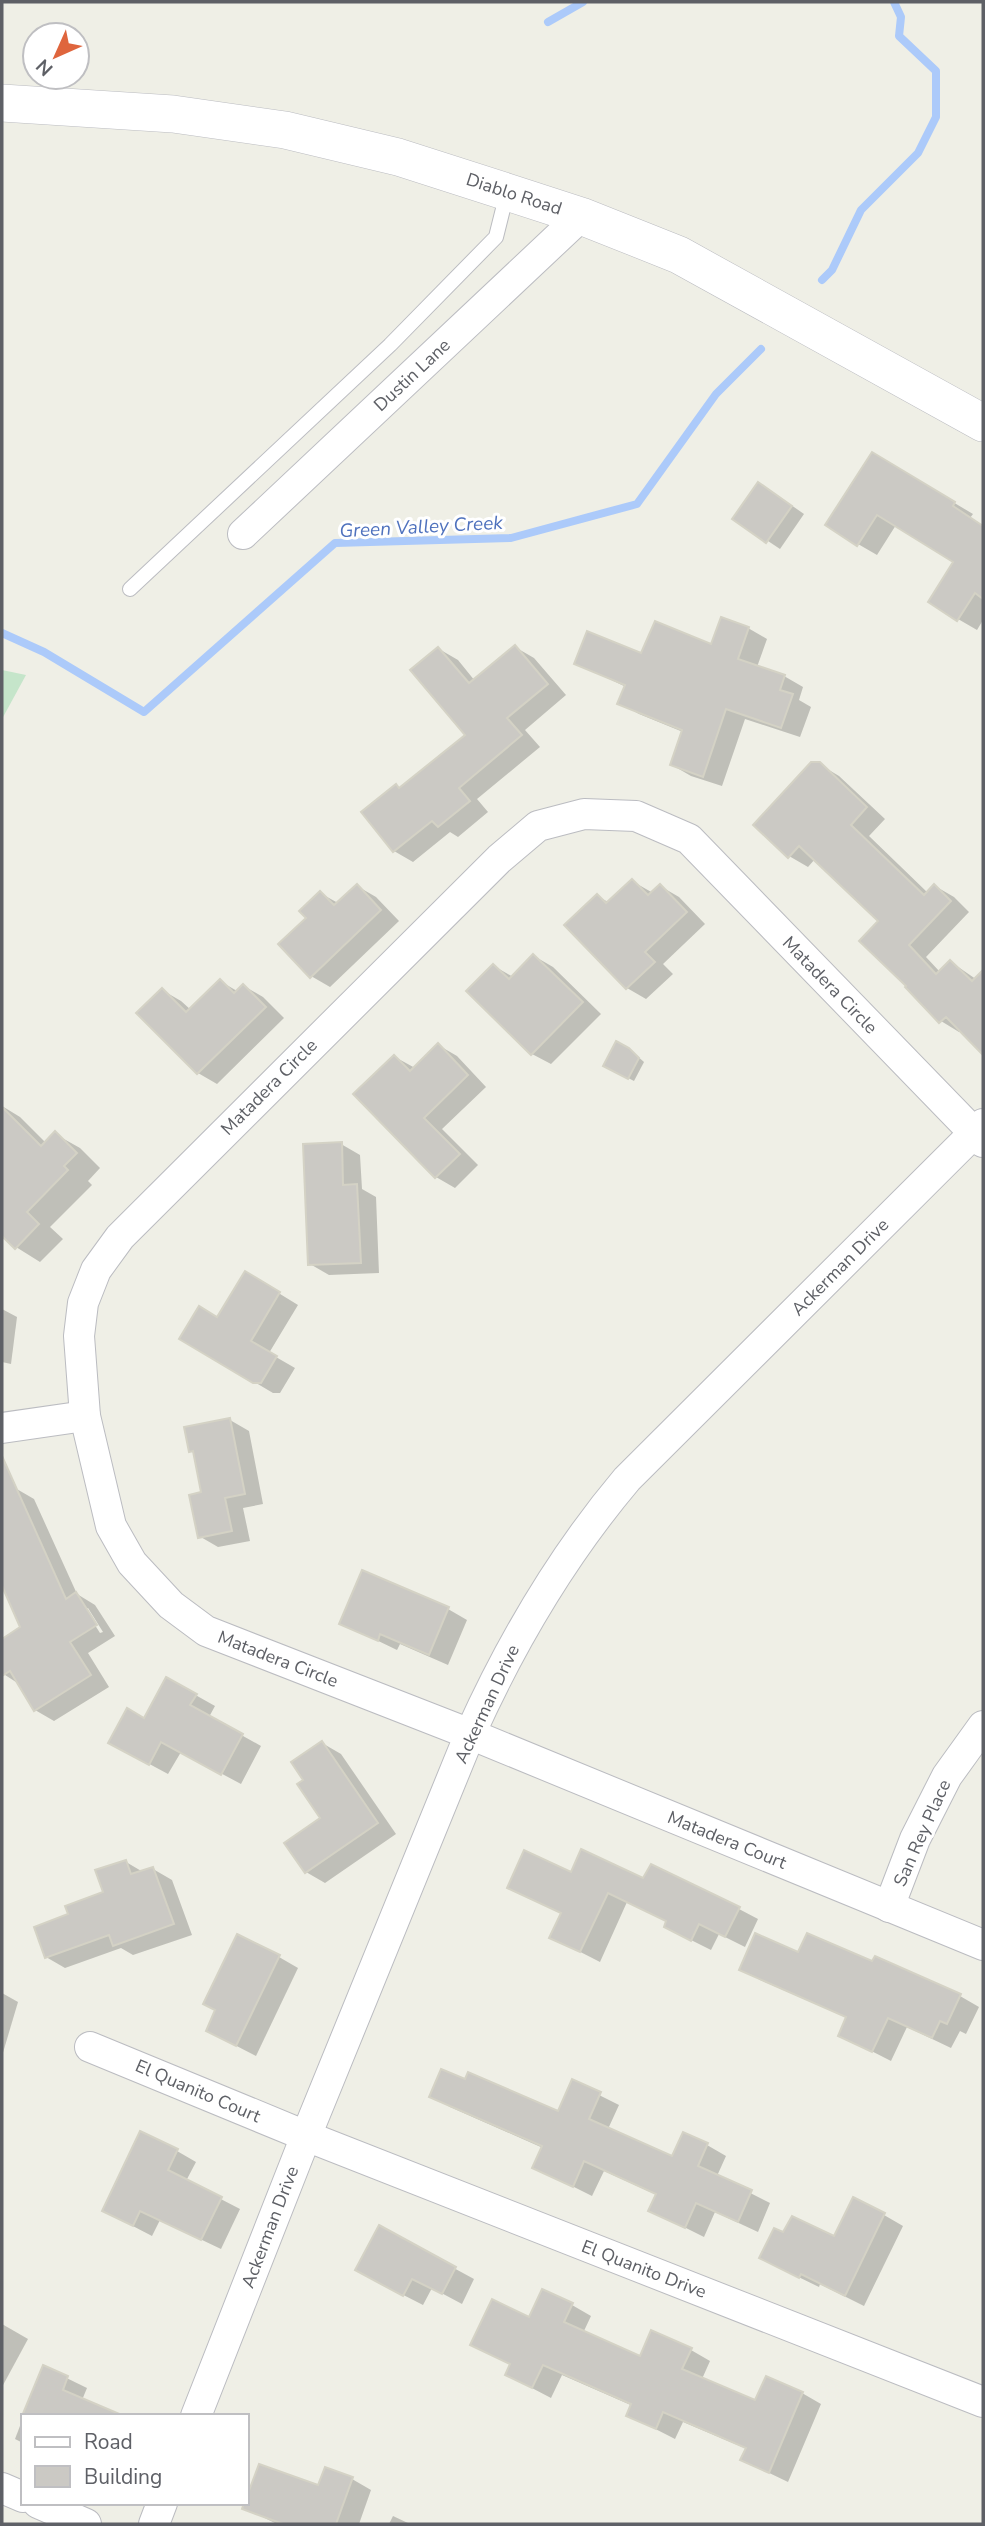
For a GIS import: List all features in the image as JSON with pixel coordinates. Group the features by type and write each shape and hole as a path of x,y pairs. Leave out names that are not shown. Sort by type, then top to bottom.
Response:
{"street":[{"name":"Diablo Road","path":"2,103 173,114 285,130 398,157 581,216 680,255 983,423"},
{"name":"Dustin Lane","path":"243,534 581,216"},
{"name":"Matadera Circle","path":"470,1734 206,1631 171,1605 132,1563 111,1526 85,1416 79,1336 82,1303 96,1270 120,1237 499,859 538,826 584,814 636,816 688,839 980,1133"},
{"name":"Ackerman Drive","path":"198,2414 306,2136 470,1734 499,1670 534,1609 597,1514 627,1479 980,1133"},
{"path":"2,1428 85,1416"},
{"name":"San Rey Place","path":"890,1908 915,1839 947,1776 983,1726"},
{"name":"Matadera Court","path":"470,1734 983,1945"},
{"name":"El Quanito Court","path":"90,2047 306,2136"},
{"name":"El Quanito Drive","path":"306,2136 983,2402"},
{"path":"2,2488 21,2496"},
{"path":"43,2505 86,2524"},
{"path":"154,2524 161,2505"}],"lane":[{"path":"130,589 390,345 496,237 507,192"}],"green space":[{"path":"2,670 26,675 2,719"}],"building":[{"path":"872,452 955,502 953,506 983,526 983,599 975,593 957,621 928,602 953,562 877,515 857,546 825,525"},
{"path":"758,482 792,506 766,543 732,519"},
{"path":"721,617 749,627 738,659 785,675 780,690 793,694 781,728 726,709 703,777 670,765 682,730 617,704 625,685 574,664 587,631 641,653 655,621 711,644"},
{"path":"515,645 548,684 507,718 522,735 459,788 470,801 438,827 432,821 393,852 361,812 396,784 399,788 465,735 410,670 438,647 469,683"},
{"path":"811,762 820,762 867,807 851,825 924,895 934,884 951,901 909,945 936,974 950,960 972,981 983,970 983,1055 946,1017 939,1023 906,986 859,941 878,921 799,846 788,858 753,825"},
{"path":"632,879 648,895 660,884 687,912 645,952 655,962 626,989 564,925 597,894 606,903"},
{"path":"357,884 381,910 310,978 278,944 306,918 299,911 320,891 334,905"},
{"path":"533,954 583,1002 531,1055 466,991 493,964 509,979"},
{"path":"220,979 234,993 243,984 266,1007 197,1074 136,1013 162,988 186,1012"},
{"path":"616,1041 639,1058 628,1079 603,1066"},
{"path":"438,1043 468,1075 424,1118 460,1154 435,1178 353,1094 394,1055 410,1071"},
{"path":"2,1107 41,1146 55,1131 77,1153 64,1166 68,1170 27,1212 39,1224 15,1249 2,1236"},
{"path":"342,1142 343,1185 357,1184 361,1263 308,1265 303,1144"},
{"path":"245,1271 280,1292 251,1341 277,1356 261,1383 253,1383 179,1339 199,1306 217,1317"},
{"path":"230,1418 245,1494 225,1498 232,1531 198,1538 189,1495 201,1492 193,1451 189,1452 184,1427"},
{"path":"2,1456 66,1599 76,1592 97,1625 70,1642 91,1675 34,1711 10,1671 2,1676 2,1639 20,1627 2,1586"},
{"path":"362,1570 449,1607 429,1655 380,1634 378,1641 339,1624"},
{"path":"166,1677 197,1694 190,1705 243,1734 221,1775 161,1742 149,1765 108,1743 127,1708 144,1718"},
{"path":"322,1741 378,1823 305,1873 284,1843 320,1818 297,1784 303,1780 291,1762"},
{"path":"581,1849 643,1878 651,1864 740,1907 725,1937 699,1924 691,1941 664,1927 666,1921 608,1893 580,1952 549,1938 561,1913 507,1888 524,1850 571,1872"},
{"path":"126,1860 131,1874 153,1867 174,1924 113,1946 109,1935 45,1958 34,1927 68,1914 65,1906 103,1892 95,1870"},
{"path":"755,1933 798,1952 807,1933 872,1961 875,1956 961,1994 947,2024 940,2021 932,2038 888,2018 872,2052 838,2036 846,2017 739,1970"},
{"path":"237,1934 280,1955 236,2046 206,2031 215,2010 203,2004"},
{"path":"441,2069 465,2079 468,2072 558,2111 572,2079 601,2092 589,2119 672,2156 683,2132 708,2143 698,2166 752,2190 738,2222 696,2203 685,2228 648,2211 656,2194 584,2161 573,2187 532,2168 542,2146 429,2097"},
{"path":"140,2131 178,2149 168,2170 222,2197 201,2240 140,2211 133,2226 102,2211"},
{"path":"853,2197 885,2213 845,2296 801,2274 799,2278 759,2258 774,2228 783,2232 792,2216 834,2236"},
{"path":"379,2225 456,2267 442,2294 412,2279 403,2296 355,2270"},
{"path":"542,2289 573,2303 564,2322 640,2356 651,2330 692,2348 682,2369 755,2400 766,2376 803,2392 769,2473 740,2460 746,2448 663,2412 656,2429 626,2416 631,2404 543,2365 532,2388 505,2375 510,2364 470,2345 492,2299 529,2317"},
{"path":"43,2365 68,2376 63,2390 119,2414 23,2414"},
{"path":"259,2464 318,2485 325,2467 353,2477 336,2524 283,2524 242,2509 243,2505 248,2505 248,2493"}],"waterway":[{"path":"548,22 583,2"},
{"name":"Green Valley Creek","path":"822,280 832,270 861,210 918,153 936,117 936,71 899,36 901,17 894,2"},
{"name":"Green Valley Creek","path":"2,633 44,652 144,712 335,543 511,538 637,504 716,394 761,349"}]}
